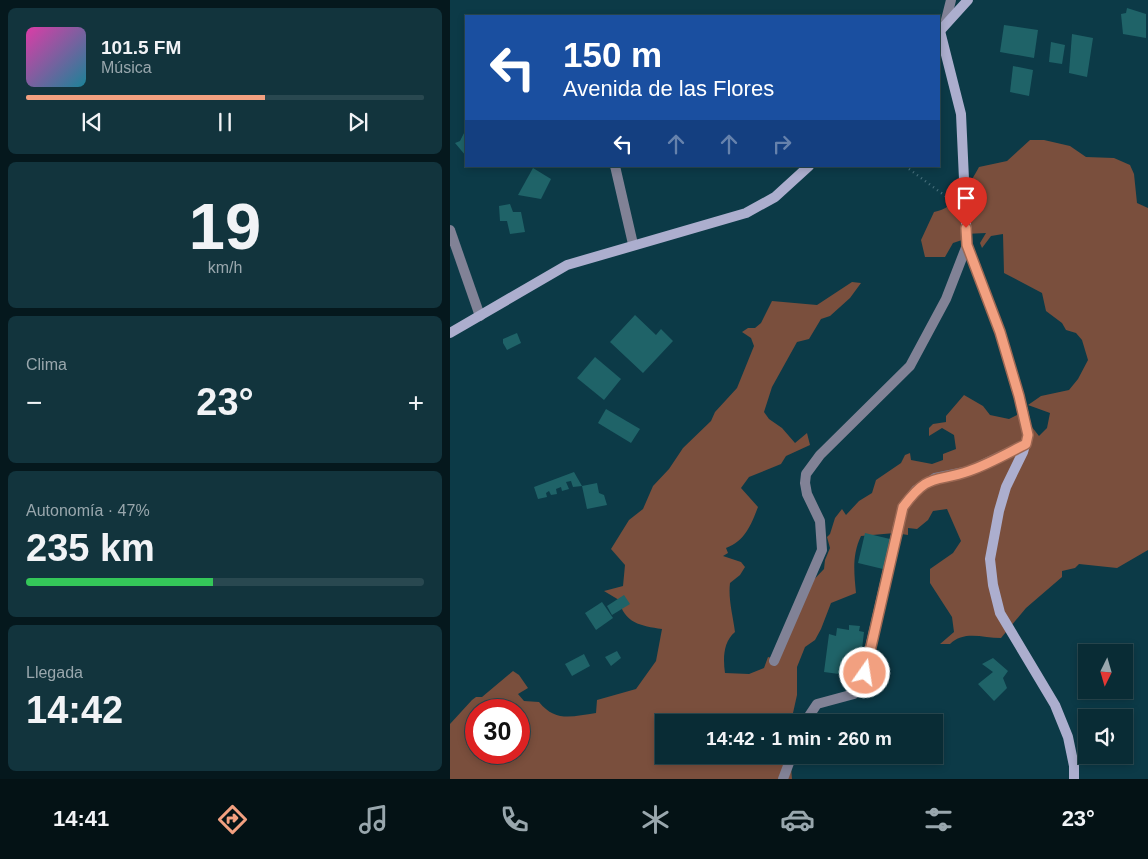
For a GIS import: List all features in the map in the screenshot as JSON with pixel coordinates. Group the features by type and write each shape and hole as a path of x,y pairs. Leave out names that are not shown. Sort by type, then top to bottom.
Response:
{"street":[{"path":"951,0 941,29 961,114 967,245 1000,332 1015,381 1028,435 998,511 990,559 992,576 1000,613 1058,713 1068,738 1074,766 1074,779"},
{"path":"941,29 968,0"},
{"path":"614,167 633,244"},
{"path":"450,333 567,264 633,244 704,227 746,213 775,197 808,167"},
{"path":"450,230 480,316"},
{"path":"774,661 822,550 820,521 808,494 805,483 806,474 820,455 910,366 946,299 967,245"},
{"path":"810,714 817,704 854,694 860,687 903,507 916,490 935,478 969,471 1026,444"},
{"path":"783,779 789,764"}],"path":[{"path":"906,167 966,210"}],"shaded area":[{"path":"1030,140 1044,140 1070,146 1086,157 1114,158 1130,165 1134,174 1137,203 1148,208 1148,550 1117,568 1079,564 1075,568 1062,571 1062,577 1026,608 1001,638 968,636 961,637 950,644 940,644 954,632 952,617 930,583 930,569 953,553 961,541 947,509 933,511 928,520 917,529 908,528 908,535 895,533 861,536 855,557 856,593 831,603 815,640 805,647 797,667 797,695 793,714 655,714 655,764 791,764 792,779 450,779 450,724 465,708 465,764 530,764 530,701 539,702 545,709 558,716 596,713 597,700 636,689 656,661 662,629 634,622 625,614 619,600 604,591 623,586 625,565 611,549 629,520 643,509 653,486 669,469 683,448 711,421 715,412 737,388 754,346 751,338 742,332 748,328 755,328 761,323 772,301 817,305 852,282 861,283 850,298 830,316 821,319 809,339 797,342 772,387 764,412 795,443 807,433 810,445 786,456 781,464 749,477 741,488 758,507 743,537 726,548 728,553 723,556 741,562 745,567 740,575 730,583 730,601 735,632 726,646 724,657 725,673 749,674 764,668 768,657 772,658 803,591 824,569 825,560 830,548 827,537 830,534 835,518 842,509 846,515 859,501 872,493 876,480 901,463 905,455 910,453 911,460 932,464 943,460 943,454 956,449 954,435 942,428 929,436 929,428 933,424 946,422 946,416 964,395 983,406 990,415 1009,419 1021,413 1039,436 1047,428 1050,413 1028,405 1041,396 1069,390 1078,379 1088,360 1082,340 1076,333 1066,330 1062,323 1046,311 1042,293 1004,273 1003,234 991,236 982,248 980,243 986,233 965,234 962,240 953,243 945,257 925,257 921,240 934,212 949,206 961,195 979,167 1007,161"},
{"path":"513,671 519,675 528,688 518,694 522,699 473,699 482,697"}],"building":[{"path":"1127,8 1146,14 1146,38 1123,34 1121,14 1126,13"},
{"path":"1004,25 1038,30 1034,58 1000,52"},
{"path":"1072,34 1093,38 1087,77 1069,73"},
{"path":"1051,42 1065,45 1062,64 1049,62"},
{"path":"1013,66 1033,70 1029,96 1010,92"},
{"path":"465,131 465,155 455,143 460,141"},
{"path":"533,168 551,179 541,199 518,195"},
{"path":"510,204 513,212 521,212 525,232 510,234 507,221 500,221 499,206"},
{"path":"635,315 656,335 661,329 673,341 643,373 610,342"},
{"path":"517,333 521,343 507,350 503,339"},
{"path":"595,357 621,379 604,400 577,378"},
{"path":"606,409 640,429 631,443 598,423"},
{"path":"574,472 582,486 573,487 571,481 566,482 569,489 562,491 561,487 556,489 557,494 551,495 549,491 546,493 547,497 538,499 534,487"},
{"path":"597,483 599,493 604,495 607,505 587,509 582,486"},
{"path":"865,533 890,539 883,569 858,563"},
{"path":"624,595 630,604 612,615 607,606"},
{"path":"602,602 613,618 596,630 585,613"},
{"path":"849,625 860,626 859,631 864,632 862,649 858,648 856,660 850,659 849,665 841,664 839,674 824,672 829,634 836,636 837,628 849,630"},
{"path":"617,651 621,658 611,666 605,657"},
{"path":"584,654 590,666 572,676 565,664"},
{"path":"993,658 1008,671 1003,678 1007,688 994,701 978,684 993,672 982,664"}],"route":[{"path":"865,673 903,507 916,490 935,478 969,471 1026,444 1028,435 1019,396 1000,332 967,245 966,228"}]}
